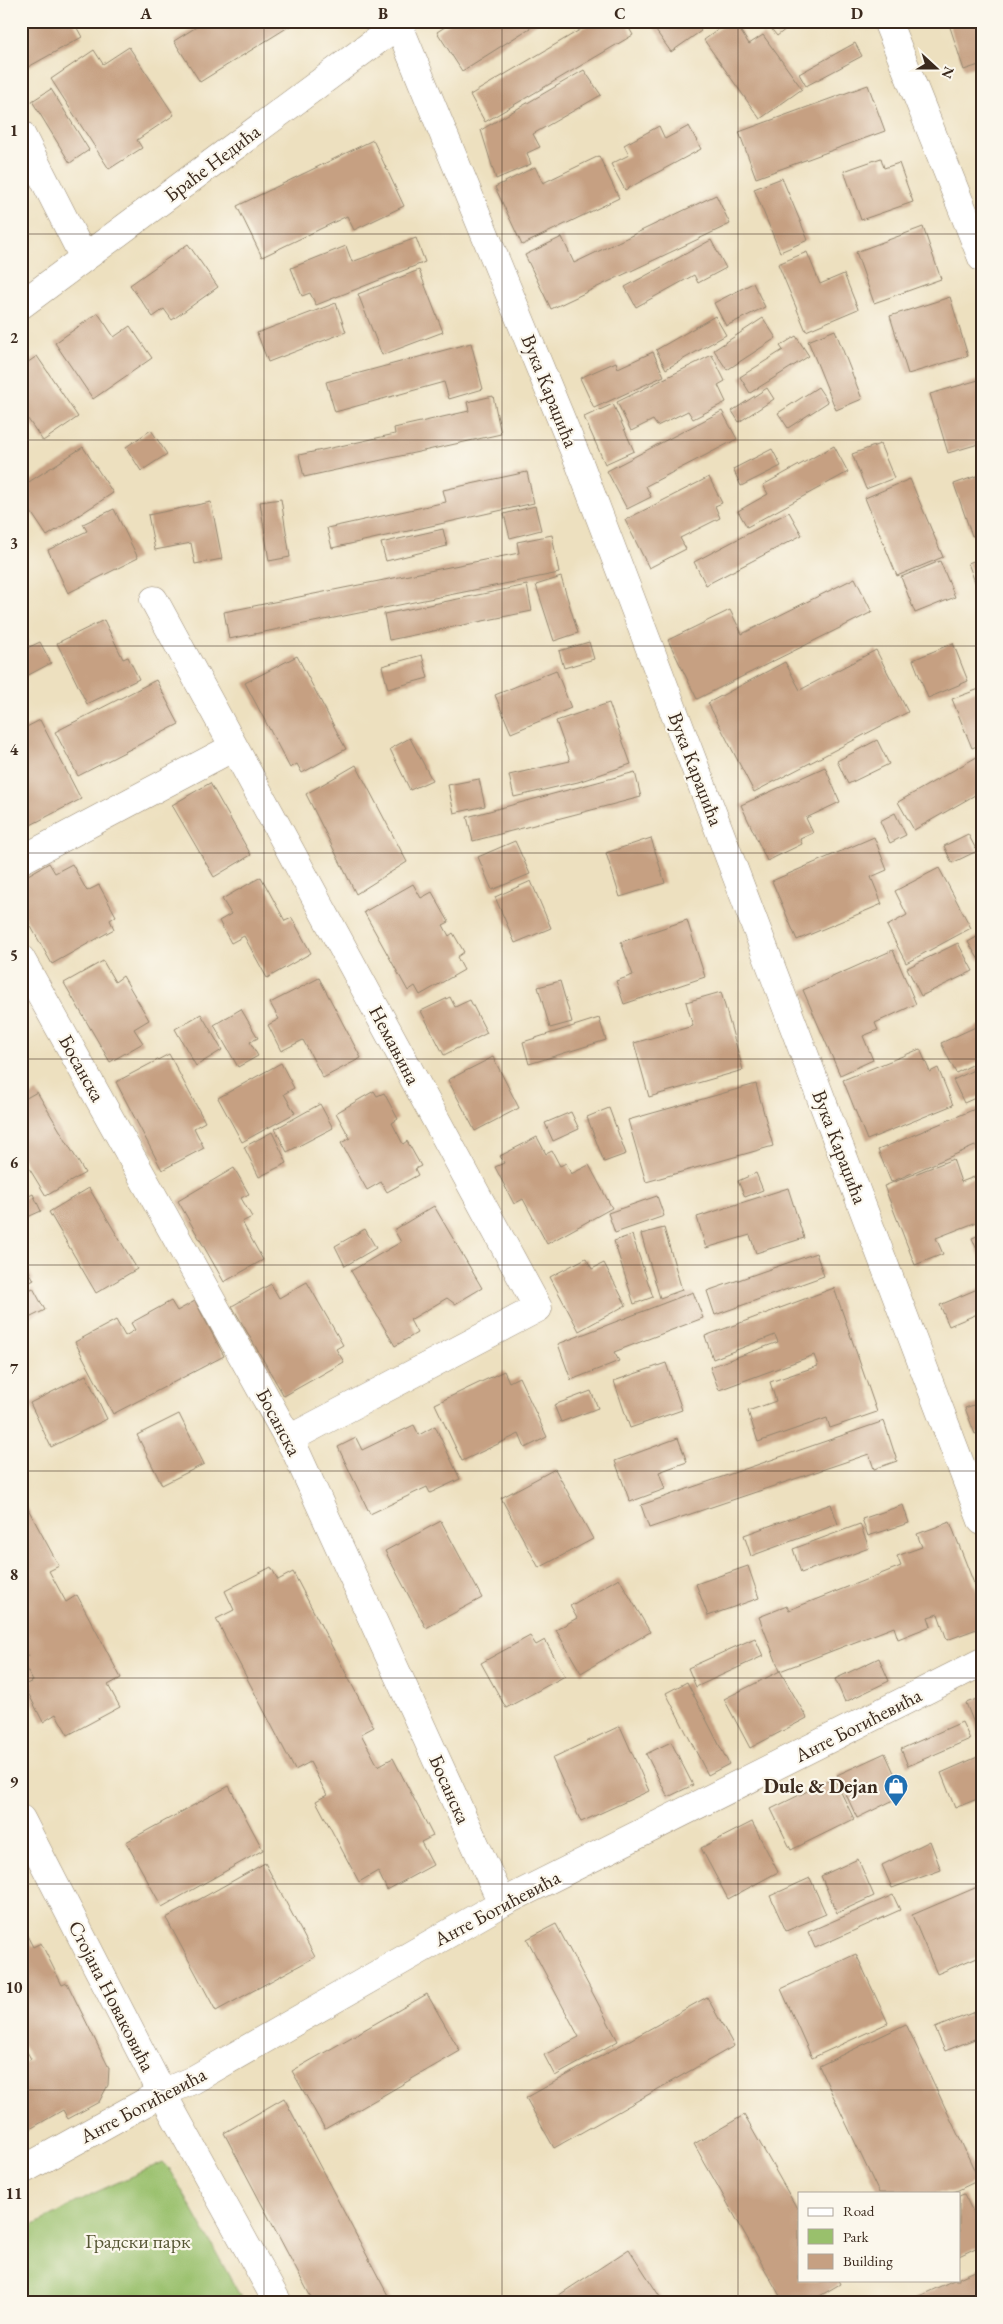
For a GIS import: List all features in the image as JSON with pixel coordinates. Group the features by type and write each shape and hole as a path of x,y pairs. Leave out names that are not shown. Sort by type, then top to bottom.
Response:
{"street":[{"path":"887,21 982,258"},
{"name":"Браће Недића","path":"21,305 400,22"},
{"name":"Вука Караџића","path":"400,22 580,465 982,1521"},
{"path":"21,134 84,258"},
{"path":"21,860 234,747 154,600"},
{"name":"Немањина","path":"234,747 538,1308 289,1439"},
{"name":"Босанска","path":"21,959 289,1439 502,1904"},
{"name":"Анте Богићевића","path":"21,2171 162,2093 193,2080 502,1904 982,1662"},
{"name":"Стојана Новаковића","path":"21,1819 162,2093 278,2303"}],"green space":[{"name":"Градски парк","path":"163,2162 170,2169 244,2303 21,2303 21,2232 92,2194"}],"building":[{"path":"21,21 73,21 82,37 21,71"},
{"path":"206,21 298,21 200,82 174,41"},
{"path":"454,21 541,21 462,71 437,32"},
{"path":"595,21 625,21 633,35 485,122 470,95"},
{"path":"649,21 694,21 701,31 671,52"},
{"path":"730,21 734,21 749,44 763,35 802,89 760,119 704,40"},
{"path":"765,21 796,21 777,36"},
{"path":"948,21 982,21 982,64 964,70"},
{"path":"855,43 862,56 806,86 799,74"},
{"path":"129,47 174,115 137,140 142,148 109,169 51,79 94,50 103,64"},
{"path":"584,70 601,95 533,134 540,147 527,153 531,164 496,179 481,130"},
{"path":"868,85 885,131 756,178 739,132"},
{"path":"51,89 89,150 70,163 32,101"},
{"path":"659,126 665,139 689,126 701,149 625,190 611,164 629,155 624,145"},
{"path":"373,140 404,206 354,230 347,216 262,257 237,206"},
{"path":"599,156 619,198 522,245 495,187 535,167 543,183"},
{"path":"881,158 884,168 899,163 913,202 861,220 844,171"},
{"path":"782,178 808,240 780,252 754,189"},
{"path":"716,195 730,224 551,309 525,255 562,237 574,263"},
{"path":"923,227 941,279 874,303 856,252"},
{"path":"416,238 425,262 316,305 310,293 302,296 291,268 346,246 352,262"},
{"path":"711,240 726,268 698,283 694,275 636,307 625,287"},
{"path":"188,244 218,287 172,320 164,309 153,317 130,285"},
{"path":"807,252 820,284 844,274 858,309 806,331 778,264"},
{"path":"419,270 443,332 382,355 358,294"},
{"path":"753,283 765,307 726,326 714,303"},
{"path":"950,297 968,356 908,374 890,316"},
{"path":"336,303 346,332 268,362 257,333"},
{"path":"98,313 114,337 130,326 152,358 93,399 55,343"},
{"path":"715,316 726,335 666,369 656,350"},
{"path":"763,318 776,338 727,370 714,350"},
{"path":"835,330 862,399 836,410 808,341"},
{"path":"796,336 809,356 750,393 740,377 783,350 780,346"},
{"path":"471,343 483,389 449,399 444,382 335,412 326,382"},
{"path":"653,352 664,376 594,408 580,378 616,362 618,368"},
{"path":"712,355 725,381 718,385 726,402 693,419 688,411 657,426 653,420 631,431 617,402"},
{"path":"37,356 78,417 43,441 21,409 21,367"},
{"path":"982,379 982,443 948,453 930,394"},
{"path":"818,387 828,402 788,428 778,413"},
{"path":"767,388 774,399 739,422 732,411"},
{"path":"493,396 501,434 304,477 299,455 395,434 394,428 469,411 467,402"},
{"path":"613,404 634,451 605,464 584,417"},
{"path":"722,411 737,439 646,486 651,497 627,509 607,471"},
{"path":"151,430 167,454 141,471 126,447"},
{"path":"880,444 894,478 866,489 852,454"},
{"path":"834,446 848,472 747,527 738,511 768,494 763,485"},
{"path":"83,447 113,493 47,536 21,497 21,487"},
{"path":"772,449 781,466 741,486 733,469"},
{"path":"527,472 534,503 332,548 327,528 446,502 443,490"},
{"path":"982,474 982,533 972,536 954,484"},
{"path":"709,477 722,503 715,506 720,518 680,538 686,549 649,568 625,520"},
{"path":"910,479 943,557 897,576 865,498"},
{"path":"281,499 290,557 269,561 260,502"},
{"path":"211,502 222,559 195,564 191,543 155,550 148,515"},
{"path":"535,506 541,530 510,538 504,514"},
{"path":"114,509 138,558 68,593 48,550 87,531 83,524"},
{"path":"789,512 802,535 706,585 694,562"},
{"path":"443,529 447,546 386,561 381,543"},
{"path":"552,535 559,573 229,639 224,612 519,553 517,542"},
{"path":"982,558 982,601 968,563"},
{"path":"940,561 955,597 915,613 901,577"},
{"path":"561,577 578,633 554,641 536,585"},
{"path":"855,578 872,612 697,699 668,640 730,610 742,634"},
{"path":"527,585 532,611 389,640 384,614"},
{"path":"104,620 123,659 128,657 139,679 87,704 57,643"},
{"path":"21,630 28,642 21,645"},
{"path":"40,642 51,663 21,679 21,651"},
{"path":"589,642 594,659 564,668 559,651"},
{"path":"953,643 968,681 928,698 913,660"},
{"path":"876,650 908,712 754,792 708,703 785,662 800,690"},
{"path":"422,655 428,678 388,689 382,666"},
{"path":"297,656 346,749 302,773 297,764 290,768 245,683"},
{"path":"556,670 571,708 511,733 495,695"},
{"path":"156,680 179,724 78,776 55,732"},
{"path":"982,688 982,744 972,748 952,699"},
{"path":"609,703 631,764 578,782 514,797 509,775 570,761 556,721"},
{"path":"40,720 81,799 21,830 21,730"},
{"path":"410,738 432,780 410,790 390,749"},
{"path":"877,740 889,764 848,784 837,761"},
{"path":"982,754 982,791 914,830 898,802"},
{"path":"356,765 407,862 356,894 306,794"},
{"path":"825,767 840,802 806,818 813,833 800,839 802,844 767,861 741,805"},
{"path":"635,772 641,797 473,841 467,817"},
{"path":"479,779 485,806 454,813 448,785"},
{"path":"210,783 251,855 214,877 172,805"},
{"path":"895,813 906,835 890,843 880,821"},
{"path":"968,834 977,851 952,863 944,846"},
{"path":"874,837 887,870 871,877 882,904 797,940 772,881"},
{"path":"651,838 665,883 620,897 606,853"},
{"path":"515,841 530,874 492,890 478,857"},
{"path":"49,863 55,873 72,864 87,891 99,885 116,916 110,920 114,929 52,964 21,909 21,879"},
{"path":"939,868 971,928 906,963 887,926 907,915 895,891"},
{"path":"261,877 285,921 292,918 311,953 267,978 244,936 231,943 219,921 231,914 222,899"},
{"path":"531,881 551,928 515,943 495,897"},
{"path":"413,884 421,898 432,892 449,922 443,925 449,936 453,933 464,952 457,957 464,970 420,995 415,986 408,991 364,912"},
{"path":"687,920 705,977 624,1004 616,981 633,975 621,942"},
{"path":"982,934 982,959 979,960 968,942"},
{"path":"958,943 973,971 921,996 907,968"},
{"path":"893,950 916,1004 875,1023 878,1030 863,1036 873,1060 840,1075 803,990"},
{"path":"103,961 115,982 123,976 149,1020 134,1029 143,1043 110,1062 64,983"},
{"path":"319,978 361,1058 323,1078 303,1040 281,1051 268,1025 279,1019 270,1003"},
{"path":"560,981 572,1022 550,1028 538,987"},
{"path":"721,992 743,1070 649,1097 634,1043 693,1026 686,1002"},
{"path":"450,997 455,1007 470,1000 487,1033 444,1055 421,1011"},
{"path":"241,1009 258,1038 250,1042 258,1056 238,1067 214,1025"},
{"path":"201,1014 222,1050 196,1066 175,1029"},
{"path":"599,1018 606,1040 529,1064 523,1042"},
{"path":"982,1024 982,1060 956,1073 941,1043"},
{"path":"920,1049 930,1072 938,1068 953,1105 867,1140 843,1080"},
{"path":"169,1054 205,1122 194,1128 204,1148 162,1170 116,1082"},
{"path":"493,1057 519,1108 475,1131 448,1080"},
{"path":"21,1063 26,1071 21,1074"},
{"path":"281,1063 294,1088 284,1094 295,1113 242,1142 218,1098"},
{"path":"982,1066 982,1095 964,1103 953,1080"},
{"path":"756,1084 773,1146 646,1182 628,1120"},
{"path":"374,1091 377,1096 384,1093 398,1119 392,1123 403,1144 407,1141 421,1166 415,1169 418,1175 387,1192 381,1182 367,1190 341,1143 350,1138 336,1113"},
{"path":"37,1092 85,1173 46,1196 21,1155 21,1101"},
{"path":"320,1104 333,1128 287,1152 275,1129"},
{"path":"982,1106 982,1143 891,1182 878,1150"},
{"path":"609,1108 626,1154 604,1162 587,1117"},
{"path":"571,1112 579,1129 553,1141 545,1123"},
{"path":"272,1132 287,1163 259,1177 244,1147"},
{"path":"537,1137 546,1154 552,1151 560,1166 566,1163 571,1174 589,1165 612,1208 547,1244 523,1199 514,1204 495,1167 504,1163 500,1156"},
{"path":"953,1159 961,1182 982,1174 982,1220 936,1238 943,1254 915,1265 884,1186"},
{"path":"234,1168 249,1194 241,1198 252,1217 242,1222 263,1260 224,1282 178,1201"},
{"path":"756,1173 763,1190 745,1197 738,1181"},
{"path":"89,1188 137,1269 96,1293 49,1212"},
{"path":"788,1188 804,1238 756,1253 750,1235 706,1248 697,1217"},
{"path":"33,1194 41,1211 21,1220 21,1200"},
{"path":"657,1196 664,1216 615,1233 608,1213"},
{"path":"434,1206 482,1288 455,1304 447,1298 410,1320 417,1333 395,1346 351,1271 401,1242 394,1230"},
{"path":"664,1228 682,1290 660,1298 641,1234"},
{"path":"365,1229 376,1248 345,1266 335,1246"},
{"path":"982,1234 982,1262 972,1238"},
{"path":"632,1235 653,1297 634,1304 614,1241"},
{"path":"816,1253 824,1276 715,1315 707,1291"},
{"path":"21,1257 34,1280 21,1287"},
{"path":"586,1258 592,1269 604,1263 626,1305 579,1331 550,1277"},
{"path":"307,1282 343,1345 336,1349 344,1362 284,1396 232,1306 271,1284 279,1298"},
{"path":"982,1287 982,1312 949,1326 940,1305"},
{"path":"33,1288 45,1310 21,1322 21,1294"},
{"path":"834,1288 877,1412 830,1428 827,1418 758,1442 748,1411 776,1401 770,1382 818,1366 814,1355 719,1390 710,1367 778,1342 775,1335 713,1359 705,1336"},
{"path":"693,1292 703,1318 614,1352 619,1361 571,1380 558,1344"},
{"path":"171,1301 177,1311 195,1301 224,1356 113,1414 75,1342 116,1320 125,1336 135,1330 131,1323"},
{"path":"666,1363 682,1410 630,1428 614,1381"},
{"path":"504,1371 509,1382 519,1377 547,1437 525,1448 519,1434 462,1461 435,1404"},
{"path":"86,1375 107,1419 51,1447 30,1403"},
{"path":"591,1391 598,1408 561,1422 554,1405"},
{"path":"982,1402 982,1431 975,1434 965,1408"},
{"path":"179,1414 204,1464 162,1485 137,1435"},
{"path":"884,1421 897,1461 874,1469 869,1454 649,1528 641,1505"},
{"path":"414,1425 419,1435 435,1426 460,1479 430,1493 427,1487 370,1514 338,1447 356,1438 362,1450"},
{"path":"678,1438 687,1462 659,1472 665,1489 630,1502 615,1461"},
{"path":"555,1469 593,1539 539,1568 501,1498"},
{"path":"21,1496 59,1566 49,1571 66,1602 77,1595 121,1678 108,1685 120,1707 68,1735 56,1714 43,1722 24,1685 33,1681 21,1660 29,1656 21,1642"},
{"path":"831,1504 838,1524 751,1556 744,1535"},
{"path":"903,1505 909,1523 868,1536 862,1519"},
{"path":"441,1521 482,1598 426,1628 385,1551"},
{"path":"950,1522 982,1604 982,1627 947,1640 938,1614 928,1617 931,1626 898,1639 894,1627 780,1671 759,1617 787,1606 789,1610 901,1566 897,1556 922,1547 917,1534"},
{"path":"860,1524 869,1548 801,1573 793,1549"},
{"path":"748,1566 759,1598 708,1616 696,1584"},
{"path":"271,1567 278,1580 293,1572 374,1727 361,1734 378,1766 393,1758 433,1836 421,1842 433,1865 387,1890 378,1871 359,1882 316,1801 327,1795 310,1762 295,1770 216,1619 234,1610 225,1591"},
{"path":"619,1578 650,1632 581,1673 556,1630 577,1618 570,1606"},
{"path":"530,1636 536,1645 545,1640 565,1676 506,1708 481,1663"},
{"path":"755,1638 763,1656 696,1687 688,1668"},
{"path":"879,1658 889,1681 845,1702 835,1679"},
{"path":"780,1671 807,1718 750,1748 724,1699"},
{"path":"687,1682 729,1764 708,1775 666,1693"},
{"path":"982,1697 982,1739 980,1739 966,1703"},
{"path":"962,1722 970,1739 908,1766 901,1749"},
{"path":"620,1726 649,1791 581,1822 552,1758"},
{"path":"671,1742 693,1785 668,1797 646,1754"},
{"path":"885,1753 904,1795 857,1818 837,1775"},
{"path":"982,1755 982,1797 955,1808 941,1773"},
{"path":"834,1778 854,1819 791,1850 771,1809"},
{"path":"229,1786 263,1850 162,1907 126,1842"},
{"path":"752,1822 778,1872 728,1899 701,1848"},
{"path":"930,1841 941,1870 892,1888 882,1865"},
{"path":"858,1859 874,1896 837,1913 821,1876"},
{"path":"265,1863 315,1957 216,2011 166,1918"},
{"path":"810,1878 826,1914 786,1931 770,1896"},
{"path":"982,1885 982,1955 937,1974 912,1915"},
{"path":"893,1895 900,1910 815,1948 808,1932"},
{"path":"21,1924 33,1947 41,1943 62,1985 67,1983 109,2068 108,2085 99,2102 68,2119 63,2110 23,2133 21,2065 31,2059 21,2041"},
{"path":"556,1924 618,2041 555,2076 544,2055 579,2037 527,1939"},
{"path":"856,1954 888,2023 812,2058 781,1989"},
{"path":"427,1994 460,2051 325,2129 292,2071"},
{"path":"707,1997 734,2046 554,2148 526,2098"},
{"path":"982,2009 982,2036 945,2051 935,2028"},
{"path":"906,2024 979,2180 954,2192 879,2192 819,2066"},
{"path":"284,2098 392,2303 314,2303 224,2133"},
{"path":"744,2115 798,2210 798,2282 839,2282 840,2284 808,2303 784,2303 694,2144"},
{"path":"964,2194 982,2230 982,2245 960,2256 960,2196"},
{"path":"629,2249 664,2303 547,2303"},
{"path":"982,2268 982,2297 970,2303 914,2303 913,2299 950,2282 960,2282 960,2278"}],"place":[{"name":"Dule & Dejan","path":"896,1807"}]}
